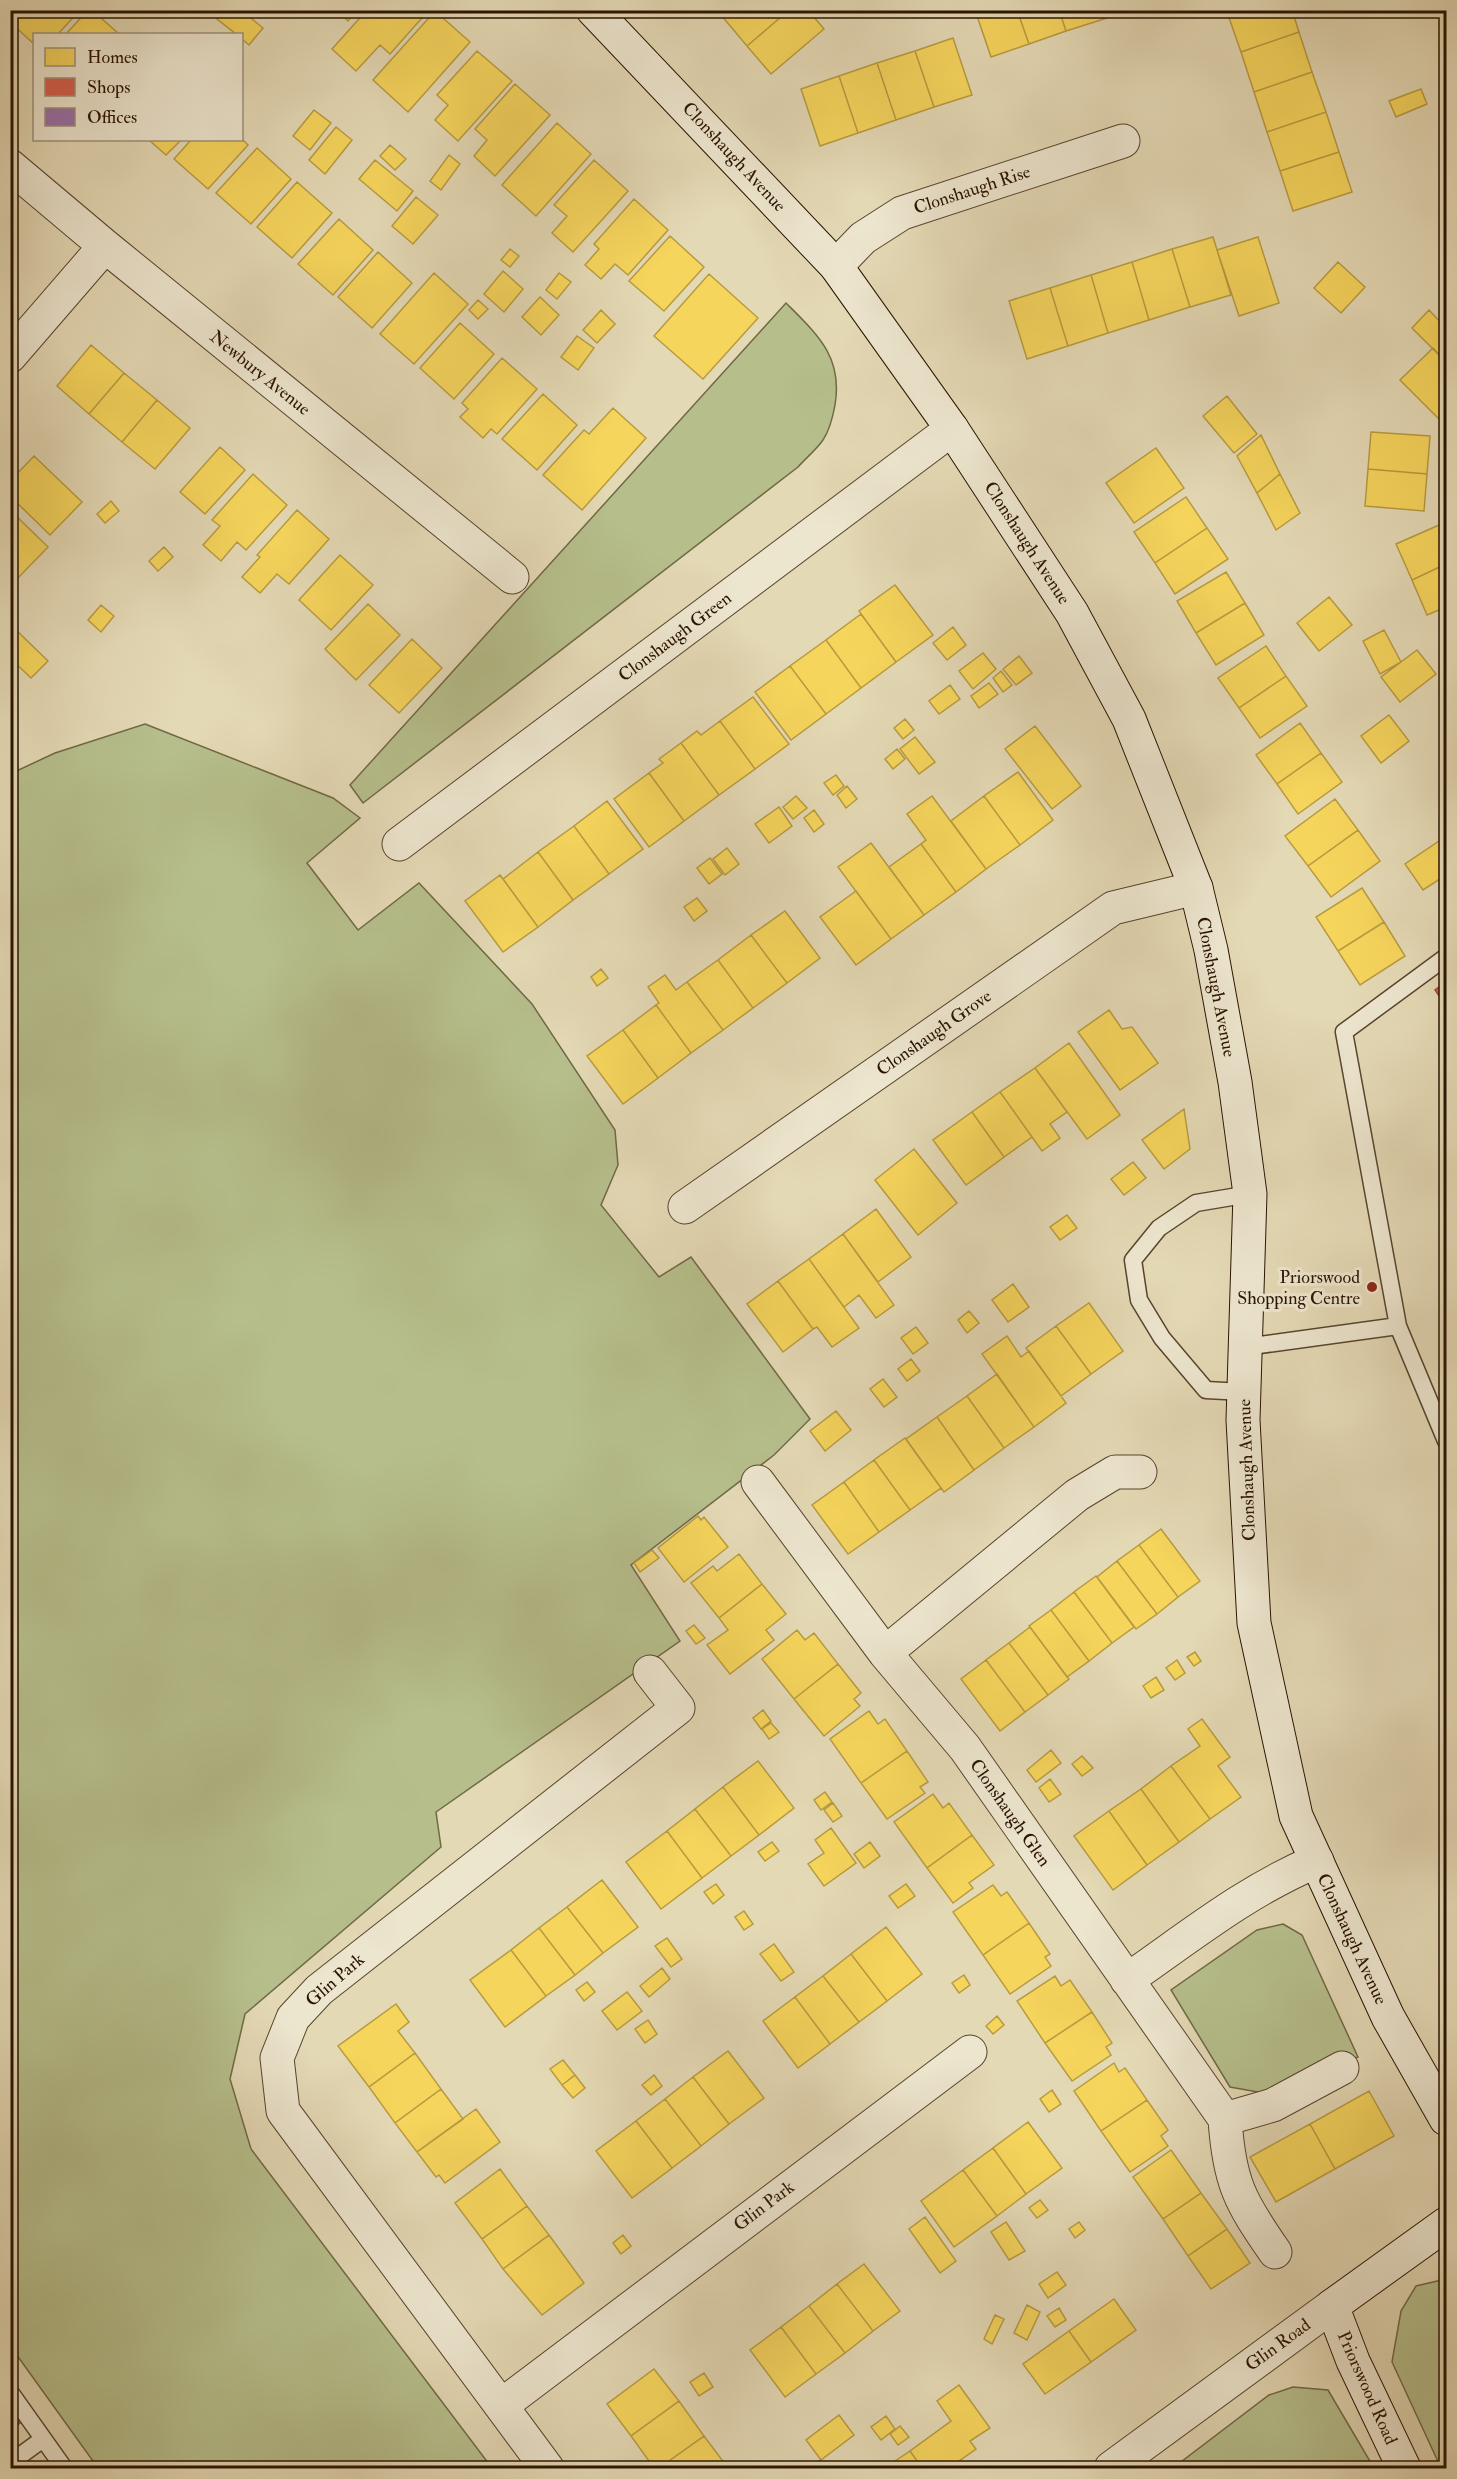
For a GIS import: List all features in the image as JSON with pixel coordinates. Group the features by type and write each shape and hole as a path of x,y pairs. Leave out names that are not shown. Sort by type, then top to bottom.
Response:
{"street":[{"name":"Clonshaugh Avenue","path":"593,10 836,266 952,429 1072,613 1129,719 1196,888 1211,950 1235,1082 1250,1194 1243,1420 1254,1623 1296,1815 1388,2017 1446,2119"},
{"name":"Clonshaugh Rise","path":"836,266 863,238 902,213 1123,141"},
{"name":"Newbury Avenue","path":"10,166 512,577"},
{"path":"10,356 105,246"},
{"name":"Clonshaugh Green","path":"399,844 952,429"},
{"name":"Clonshaugh Grove","path":"685,1207 1113,908 1196,888"},
{"path":"885,1653 1077,1496 1115,1472 1140,1472"},
{"name":"Clonshaugh Glen","path":"758,1482 885,1653 964,1748 1225,2120 1232,2175 1244,2207 1275,2252"},
{"name":"Glin Park","path":"547,2469 283,2111 277,2058 293,2018 319,1990 678,1708 650,1672"},
{"path":"1127,1980 1236,1904 1287,1874 1317,1862"},
{"name":"Glin Park","path":"502,2405 970,2052"},
{"path":"1225,2120 1273,2105 1342,2068"},
{"name":"Glin Road","path":"1111,2469 1446,2224"},
{"name":"Priorswood Road","path":"1332,2306 1353,2361 1404,2469"}],"lane":[{"path":"1446,957 1344,1032 1398,1326 1446,1441"},
{"path":"1244,1392 1206,1390 1162,1338 1138,1300 1132,1260 1159,1228 1196,1203 1250,1194"},
{"path":"1245,1347 1398,1326"},
{"path":"10,2392 64,2469"},
{"path":"10,2463 43,2439"}],"green space":[{"path":"786,303 826,348 835,373 837,388 834,409 827,432 820,444 798,467 363,803 350,785"},
{"path":"145,724 333,798 360,818 307,863 358,930 419,883 532,1004 615,1130 618,1165 601,1205 659,1277 691,1257 810,1419 774,1455 631,1565 680,1641 436,1812 441,1847 245,2014 230,2079 251,2149 492,2468 98,2468 11,2347 10,774 55,753"},
{"path":"1283,1924 1302,1935 1358,2057 1269,2094 1230,2087 1171,1990 1257,1930"},
{"path":"1446,2279 1446,2468 1441,2468 1392,2362 1401,2311 1416,2286"},
{"path":"1293,2387 1328,2390 1374,2468 1173,2468 1269,2395"}],"building: Homes":[{"path":"18,10 80,10 59,33 33,33 33,43 10,22"},
{"path":"88,10 92,10 118,33 67,33"},
{"path":"202,10 214,10 209,16"},
{"path":"224,10 241,10 263,28 249,45 243,40 243,33 235,33 217,19"},
{"path":"336,10 357,10 348,21"},
{"path":"367,10 429,10 390,54 380,45 356,71 332,49"},
{"path":"726,10 789,10 747,46 721,15"},
{"path":"789,10 808,10 824,29 771,74 747,46"},
{"path":"975,10 1017,10 1029,44 991,57"},
{"path":"1017,10 1059,10 1066,31 1029,44"},
{"path":"1059,10 1101,10 1104,19 1066,31"},
{"path":"1101,10 1128,10 1104,19"},
{"path":"1232,10 1292,10 1299,32 1241,52 1227,12"},
{"path":"435,11 470,42 408,112 373,80"},
{"path":"1299,32 1312,72 1254,92 1241,52"},
{"path":"953,38 972,95 934,107 915,51"},
{"path":"477,51 512,81 458,141 435,120 448,105 437,95"},
{"path":"915,51 934,107 896,120 877,63"},
{"path":"877,63 896,120 858,133 839,76"},
{"path":"1312,72 1326,112 1267,132 1254,92"},
{"path":"839,76 858,133 820,146 801,89"},
{"path":"515,84 550,115 495,176 474,156 487,140 475,129"},
{"path":"1421,89 1427,104 1396,117 1389,101"},
{"path":"314,110 331,123 310,150 293,136"},
{"path":"1326,112 1339,152 1280,171 1267,132"},
{"path":"557,123 591,154 536,216 502,185"},
{"path":"336,127 352,140 325,174 309,160"},
{"path":"243,140 248,145 208,189 174,159 190,141"},
{"path":"150,141 180,141 166,155"},
{"path":"390,145 406,159 395,170 380,156"},
{"path":"257,148 291,179 251,224 216,193"},
{"path":"1339,152 1352,192 1293,211 1280,171"},
{"path":"449,155 460,164 441,190 430,181"},
{"path":"375,160 413,191 397,211 359,179"},
{"path":"594,160 628,191 573,252 552,233 567,216 554,205"},
{"path":"297,182 332,213 292,258 257,227"},
{"path":"416,197 438,215 413,244 392,226"},
{"path":"634,199 668,230 628,275 615,264 601,279 585,265 599,249 594,244"},
{"path":"339,219 373,250 333,295 298,264"},
{"path":"670,236 704,267 664,311 629,281"},
{"path":"1213,237 1231,295 1190,307 1172,249"},
{"path":"1258,237 1279,303 1239,316 1217,250"},
{"path":"510,249 519,256 510,267 501,260"},
{"path":"1172,249 1190,307 1149,320 1132,262"},
{"path":"378,252 412,283 372,328 338,297"},
{"path":"1132,262 1149,320 1108,333 1091,275"},
{"path":"1338,262 1365,287 1341,313 1314,288"},
{"path":"503,271 523,289 504,312 484,294"},
{"path":"434,273 468,304 414,364 380,334"},
{"path":"559,273 571,282 557,299 546,290"},
{"path":"709,274 758,318 703,379 654,336"},
{"path":"1091,275 1108,333 1068,346 1050,288"},
{"path":"1050,288 1068,346 1027,359 1009,301"},
{"path":"540,297 559,315 541,335 522,317"},
{"path":"478,300 488,309 478,319 469,310"},
{"path":"601,310 615,324 597,343 583,330"},
{"path":"1429,310 1446,328 1446,362 1412,328"},
{"path":"460,323 494,354 454,399 420,368"},
{"path":"577,336 594,348 578,370 561,357"},
{"path":"91,345 124,373 89,414 57,386"},
{"path":"1433,348 1446,362 1446,426 1400,380"},
{"path":"502,358 537,389 497,434 491,429 483,438 460,417 468,409 462,403"},
{"path":"124,373 157,400 122,442 89,414"},
{"path":"543,394 577,425 537,470 502,439"},
{"path":"1227,396 1257,434 1234,453 1203,416"},
{"path":"157,400 190,428 155,469 122,442"},
{"path":"613,408 646,438 582,510 543,475 584,430 589,434"},
{"path":"1371,432 1430,436 1427,474 1368,469"},
{"path":"1261,435 1280,474 1257,493 1237,456"},
{"path":"220,447 245,470 205,514 180,492"},
{"path":"1156,448 1184,488 1134,523 1106,483"},
{"path":"34,456 82,502 50,535 10,496 10,481"},
{"path":"1368,469 1427,474 1424,511 1365,506"},
{"path":"253,474 287,505 246,550 237,542 221,561 203,545 220,526 212,520"},
{"path":"1280,474 1300,513 1276,530 1257,493"},
{"path":"1186,497 1207,528 1155,563 1134,532"},
{"path":"111,501 119,511 105,523 97,514"},
{"path":"10,510 48,547 16,580 10,574"},
{"path":"297,510 329,539 289,584 277,574 260,593 242,577 260,557 257,555"},
{"path":"1446,522 1446,564 1412,580 1396,544"},
{"path":"1207,528 1228,559 1175,594 1155,563"},
{"path":"164,547 173,557 158,571 149,561"},
{"path":"340,555 373,585 331,630 299,600"},
{"path":"1446,564 1446,607 1427,615 1412,580"},
{"path":"1226,572 1245,603 1196,633 1177,601"},
{"path":"895,585 933,635 896,662 859,611"},
{"path":"1329,597 1352,625 1319,651 1297,623"},
{"path":"1245,603 1264,635 1216,665 1196,633"},
{"path":"368,604 400,635 356,680 325,649"},
{"path":"101,605 114,616 101,632 88,620"},
{"path":"861,614 896,662 861,688 826,640"},
{"path":"953,627 966,645 947,660 933,643"},
{"path":"14,628 48,661 31,678 10,658 10,631"},
{"path":"1384,630 1401,662 1380,674 1363,641"},
{"path":"412,639 442,668 399,713 369,685"},
{"path":"826,640 861,688 826,714 790,666"},
{"path":"1266,646 1286,676 1239,708 1218,678"},
{"path":"1417,650 1436,674 1400,702 1381,677"},
{"path":"983,653 996,669 973,689 959,671"},
{"path":"1019,656 1032,673 1016,685 1003,669"},
{"path":"790,666 826,714 791,740 755,692"},
{"path":"1001,671 1012,685 1003,692 993,678"},
{"path":"1286,676 1307,706 1260,738 1239,708"},
{"path":"989,683 998,694 979,708 971,696"},
{"path":"950,685 960,699 939,714 929,701"},
{"path":"753,697 789,744 755,769 720,721"},
{"path":"1389,715 1409,741 1381,763 1361,736"},
{"path":"905,719 914,730 903,739 894,728"},
{"path":"720,721 755,769 719,795 681,743 697,731 701,735"},
{"path":"1300,723 1321,753 1277,784 1256,755"},
{"path":"1035,726 1081,786 1052,809 1005,749"},
{"path":"915,737 935,762 919,774 900,749"},
{"path":"681,743 719,795 684,821 649,773 663,763 659,759"},
{"path":"897,749 905,759 893,769 885,759"},
{"path":"1321,753 1342,782 1298,814 1277,784"},
{"path":"1018,772 1053,820 1020,845 984,796"},
{"path":"649,773 684,821 649,847 614,799"},
{"path":"836,775 844,786 833,795 824,783"},
{"path":"847,786 857,799 846,808 837,795"},
{"path":"796,796 807,808 793,819 783,807"},
{"path":"932,796 986,869 956,892 921,844 926,840 907,814"},
{"path":"984,796 1020,845 986,869 951,821"},
{"path":"1335,799 1358,830 1308,866 1285,836"},
{"path":"607,801 643,849 609,874 574,826"},
{"path":"779,807 792,826 769,843 755,824"},
{"path":"814,810 824,824 814,832 804,818"},
{"path":"574,826 609,874 573,900 538,852"},
{"path":"1358,830 1380,861 1331,897 1308,866"},
{"path":"1442,839 1446,845 1446,875 1423,890 1405,864"},
{"path":"871,843 924,915 891,939 838,867"},
{"path":"921,844 956,892 924,915 889,867"},
{"path":"727,848 739,864 725,875 713,859"},
{"path":"538,852 573,900 538,927 503,879"},
{"path":"710,858 722,874 709,884 697,868"},
{"path":"500,875 538,927 503,952 465,901"},
{"path":"1362,888 1384,922 1338,951 1316,917"},
{"path":"856,891 891,939 856,965 820,917"},
{"path":"697,898 707,911 694,921 684,907"},
{"path":"785,911 820,958 787,983 751,935"},
{"path":"1384,922 1405,956 1360,985 1338,951"},
{"path":"751,935 787,983 753,1008 718,960"},
{"path":"718,960 753,1008 723,1030 687,982"},
{"path":"601,969 608,978 597,986 591,977"},
{"path":"665,975 676,990 687,982 723,1030 691,1053 656,1005 659,1003 648,987"},
{"path":"656,1005 691,1053 658,1078 623,1030"},
{"path":"1109,1010 1122,1029 1132,1027 1158,1063 1120,1090 1078,1032"},
{"path":"623,1030 658,1078 623,1104 587,1056"},
{"path":"1069,1043 1120,1115 1087,1139 1035,1068"},
{"path":"1035,1068 1067,1112 1050,1124 1060,1138 1042,1151 1000,1092"},
{"path":"1000,1092 1032,1137 1004,1157 972,1112"},
{"path":"1184,1109 1190,1149 1164,1169 1142,1140"},
{"path":"972,1112 1004,1157 966,1185 933,1140"},
{"path":"914,1149 957,1203 918,1235 875,1180"},
{"path":"1133,1162 1146,1178 1124,1195 1111,1179"},
{"path":"876,1209 911,1257 878,1282 843,1234"},
{"path":"1067,1215 1077,1228 1060,1240 1050,1227"},
{"path":"843,1234 894,1305 876,1318 859,1295 844,1307 809,1259"},
{"path":"809,1259 859,1328 832,1347 817,1327 813,1329 778,1281"},
{"path":"778,1281 813,1329 783,1352 747,1304"},
{"path":"1013,1284 1029,1307 1008,1322 992,1300"},
{"path":"1089,1303 1123,1351 1091,1374 1056,1326"},
{"path":"969,1311 979,1323 967,1333 958,1320"},
{"path":"1056,1326 1091,1374 1061,1396 1026,1348"},
{"path":"916,1327 928,1343 913,1354 901,1338"},
{"path":"1007,1336 1021,1357 1029,1351 1066,1403 1034,1427 982,1354"},
{"path":"911,1359 920,1371 907,1381 898,1369"},
{"path":"997,1374 1034,1427 1004,1448 967,1396"},
{"path":"883,1379 897,1397 884,1407 870,1389"},
{"path":"967,1396 1004,1448 974,1470 937,1417"},
{"path":"836,1411 851,1430 825,1451 810,1431"},
{"path":"937,1417 974,1470 944,1492 906,1439"},
{"path":"905,1438 941,1488 910,1510 874,1460"},
{"path":"874,1460 910,1510 879,1532 844,1482"},
{"path":"844,1482 879,1532 848,1554 812,1505"},
{"path":"698,1516 701,1520 704,1517 728,1547 684,1582 658,1548"},
{"path":"1161,1529 1200,1581 1178,1597 1139,1545"},
{"path":"1139,1545 1178,1597 1157,1614 1117,1561"},
{"path":"652,1550 659,1558 640,1572 634,1563"},
{"path":"739,1554 762,1584 719,1618 691,1583 713,1566 717,1571"},
{"path":"1117,1561 1157,1614 1136,1629 1097,1577"},
{"path":"1096,1576 1134,1627 1112,1643 1074,1592"},
{"path":"762,1584 786,1614 766,1630 774,1640 730,1674 707,1645 728,1630 719,1618"},
{"path":"1074,1592 1112,1643 1089,1661 1051,1610"},
{"path":"1051,1610 1089,1661 1067,1677 1029,1626"},
{"path":"694,1625 705,1638 696,1644 686,1631"},
{"path":"1030,1627 1069,1679 1048,1695 1009,1643"},
{"path":"797,1630 805,1640 814,1633 838,1664 794,1699 762,1659"},
{"path":"1009,1643 1048,1695 1025,1712 986,1660"},
{"path":"1195,1652 1201,1661 1194,1666 1187,1657"},
{"path":"986,1660 1025,1712 1000,1731 961,1679"},
{"path":"1177,1660 1185,1673 1175,1680 1166,1668"},
{"path":"838,1664 861,1693 854,1699 860,1706 824,1736 794,1699"},
{"path":"1156,1677 1164,1690 1151,1698 1143,1686"},
{"path":"763,1710 771,1721 761,1729 753,1718"},
{"path":"869,1711 878,1724 885,1719 907,1751 861,1783 830,1739"},
{"path":"1202,1719 1230,1757 1218,1766 1241,1797 1210,1819 1171,1766 1200,1746 1188,1729"},
{"path":"771,1723 779,1732 769,1739 762,1729"},
{"path":"1051,1750 1061,1763 1036,1782 1027,1770"},
{"path":"907,1751 928,1782 920,1787 925,1793 887,1819 861,1783"},
{"path":"1082,1756 1093,1768 1082,1776 1072,1764"},
{"path":"758,1761 794,1808 759,1835 723,1787"},
{"path":"1171,1766 1210,1819 1179,1842 1141,1789"},
{"path":"1050,1779 1061,1794 1049,1802 1039,1788"},
{"path":"723,1787 759,1835 731,1856 695,1809"},
{"path":"1141,1789 1179,1842 1147,1865 1109,1811"},
{"path":"825,1792 832,1802 821,1810 814,1800"},
{"path":"933,1794 943,1808 949,1803 972,1835 927,1868 894,1822"},
{"path":"833,1803 842,1816 833,1822 824,1810"},
{"path":"695,1809 731,1856 702,1878 667,1831"},
{"path":"1109,1811 1147,1865 1113,1890 1074,1836"},
{"path":"831,1828 856,1863 824,1886 808,1864 824,1853 815,1840"},
{"path":"667,1831 702,1878 661,1909 626,1862"},
{"path":"972,1835 994,1865 969,1883 973,1888 953,1903 927,1868"},
{"path":"772,1842 779,1851 765,1861 758,1852"},
{"path":"870,1842 880,1856 864,1868 854,1854"},
{"path":"602,1880 638,1927 603,1953 567,1907"},
{"path":"716,1884 724,1895 713,1904 704,1892"},
{"path":"906,1884 915,1896 898,1908 889,1896"},
{"path":"993,1885 1001,1896 1007,1892 1029,1923 983,1955 953,1912"},
{"path":"567,1907 603,1953 575,1975 539,1928"},
{"path":"744,1911 753,1924 744,1930 735,1917"},
{"path":"1029,1923 1050,1954 1045,1957 1051,1966 1010,1994 983,1955"},
{"path":"886,1927 922,1974 887,2001 851,1954"},
{"path":"539,1928 575,1975 546,1996 511,1950"},
{"path":"667,1938 682,1959 671,1967 655,1946"},
{"path":"774,1944 794,1972 781,1981 760,1954"},
{"path":"511,1950 546,1996 505,2027 470,1980"},
{"path":"851,1954 887,2001 859,2022 823,1976"},
{"path":"662,1968 670,1979 649,1997 640,1986"},
{"path":"964,1975 970,1985 959,1993 952,1983"},
{"path":"823,1976 859,2022 830,2044 795,1997"},
{"path":"1055,1976 1061,1986 1070,1980 1092,2012 1045,2043 1017,2001"},
{"path":"587,1982 595,1992 584,2001 576,1990"},
{"path":"627,1992 642,2011 617,2030 602,2011"},
{"path":"795,1997 830,2044 798,2068 763,2021"},
{"path":"396,2004 409,2022 398,2031 415,2053 369,2087 338,2046"},
{"path":"1092,2012 1112,2043 1106,2047 1111,2055 1072,2081 1045,2043"},
{"path":"997,2016 1004,2025 993,2034 986,2026"},
{"path":"648,2020 657,2034 645,2043 635,2029"},
{"path":"728,2051 764,2098 729,2124 693,2077"},
{"path":"415,2053 441,2089 395,2123 369,2087"},
{"path":"563,2060 575,2075 562,2085 550,2069"},
{"path":"1114,2063 1119,2072 1125,2068 1147,2100 1101,2131 1074,2091"},
{"path":"575,2075 585,2088 573,2098 562,2085"},
{"path":"654,2075 662,2086 651,2095 642,2085"},
{"path":"693,2077 729,2124 701,2146 665,2099"},
{"path":"441,2089 463,2119 417,2152 395,2123"},
{"path":"1052,2090 1061,2104 1049,2112 1040,2099"},
{"path":"1369,2091 1394,2136 1335,2169 1310,2124"},
{"path":"665,2099 701,2146 672,2168 636,2121"},
{"path":"1147,2100 1168,2130 1161,2136 1168,2146 1130,2172 1101,2131"},
{"path":"476,2109 500,2142 445,2183 439,2175 436,2177 417,2152"},
{"path":"636,2121 672,2168 632,2198 596,2151"},
{"path":"1028,2122 1062,2168 1026,2194 993,2148"},
{"path":"1310,2124 1335,2169 1276,2202 1250,2157"},
{"path":"993,2148 1026,2194 997,2216 963,2170"},
{"path":"1171,2150 1201,2193 1163,2219 1133,2177"},
{"path":"500,2169 527,2206 482,2239 455,2203"},
{"path":"963,2170 997,2216 954,2247 921,2201"},
{"path":"1201,2193 1227,2229 1188,2256 1163,2219"},
{"path":"1040,2200 1048,2210 1037,2218 1029,2208"},
{"path":"527,2206 549,2235 503,2269 482,2239"},
{"path":"925,2217 956,2261 940,2273 909,2229"},
{"path":"1006,2222 1025,2251 1009,2260 991,2232"},
{"path":"1079,2222 1085,2230 1075,2238 1069,2229"},
{"path":"1227,2229 1250,2263 1211,2289 1188,2256"},
{"path":"549,2235 584,2283 542,2315 503,2269"},
{"path":"623,2235 631,2246 621,2254 613,2243"},
{"path":"864,2264 900,2311 873,2331 837,2284"},
{"path":"1057,2272 1066,2285 1048,2298 1039,2284"},
{"path":"837,2284 873,2331 845,2353 809,2306"},
{"path":"1114,2299 1136,2330 1091,2362 1069,2331"},
{"path":"1027,2305 1040,2312 1027,2340 1014,2333"},
{"path":"809,2306 845,2353 816,2374 781,2327"},
{"path":"1059,2308 1066,2320 1055,2327 1047,2316"},
{"path":"995,2315 1004,2319 992,2344 984,2339"},
{"path":"781,2327 816,2374 785,2397 750,2350"},
{"path":"1069,2331 1091,2362 1045,2394 1023,2364"},
{"path":"654,2369 679,2401 631,2436 607,2404"},
{"path":"704,2373 713,2387 699,2396 690,2382"},
{"path":"959,2385 990,2428 970,2441 976,2449 949,2468 922,2468 910,2451 951,2421 937,2401"},
{"path":"679,2401 704,2436 659,2468 654,2468 631,2436"},
{"path":"839,2415 854,2435 821,2460 806,2440"},
{"path":"886,2416 895,2429 881,2440 871,2427"},
{"path":"900,2426 909,2437 898,2445 890,2434"},
{"path":"704,2436 728,2468 659,2468"},
{"path":"910,2451 922,2468 885,2468"},
{"path":"820,2460 826,2468 809,2468"}],"building: Shops":[{"path":"1446,982 1446,1006 1435,990"}],"building: Offices":[{"path":"10,2411 20,2423 10,2430"}],"place":[{"name":"Priorswood Shopping Centre","path":"1372,1287"}]}
